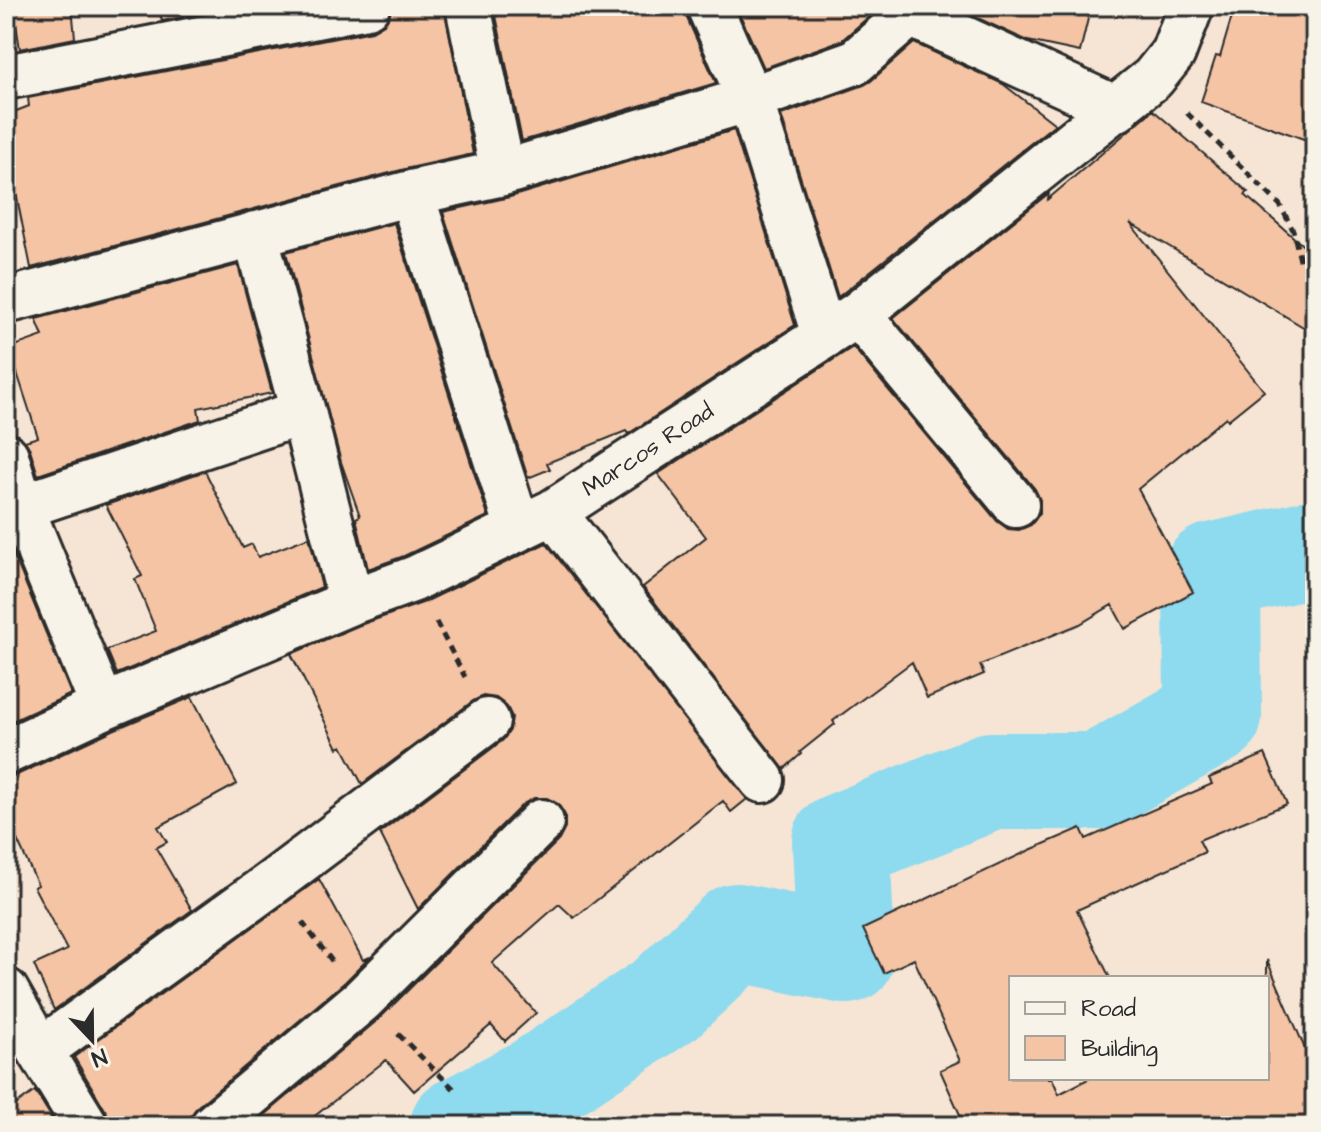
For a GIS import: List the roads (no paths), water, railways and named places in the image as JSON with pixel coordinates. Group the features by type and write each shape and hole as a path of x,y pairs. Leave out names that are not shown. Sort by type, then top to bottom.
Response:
{"street":[{"path":"6,77 367,6"},
{"path":"468,6 503,173"},
{"path":"709,6 841,324 1016,505"},
{"name":"Marcos Road","path":"6,752 103,707 351,602 414,579 535,520 841,324 1117,109 1153,78 1173,53 1191,6"},
{"path":"6,301 411,193 503,173 750,99 855,62 912,10 1117,109"},
{"path":"411,193 535,520 762,780"},
{"path":"255,234 351,602"},
{"path":"21,507 303,412"},
{"path":"6,456 21,507 103,707"},
{"path":"40,1051 272,883 487,721"},
{"path":"213,1126 362,1000 541,822"},
{"path":"8,997 86,1126"}],"waterway":[{"path":"459,1126 537,1085 666,999 737,932 846,955 841,842 991,781 1099,781 1213,716 1212,572 1315,548"}]}
